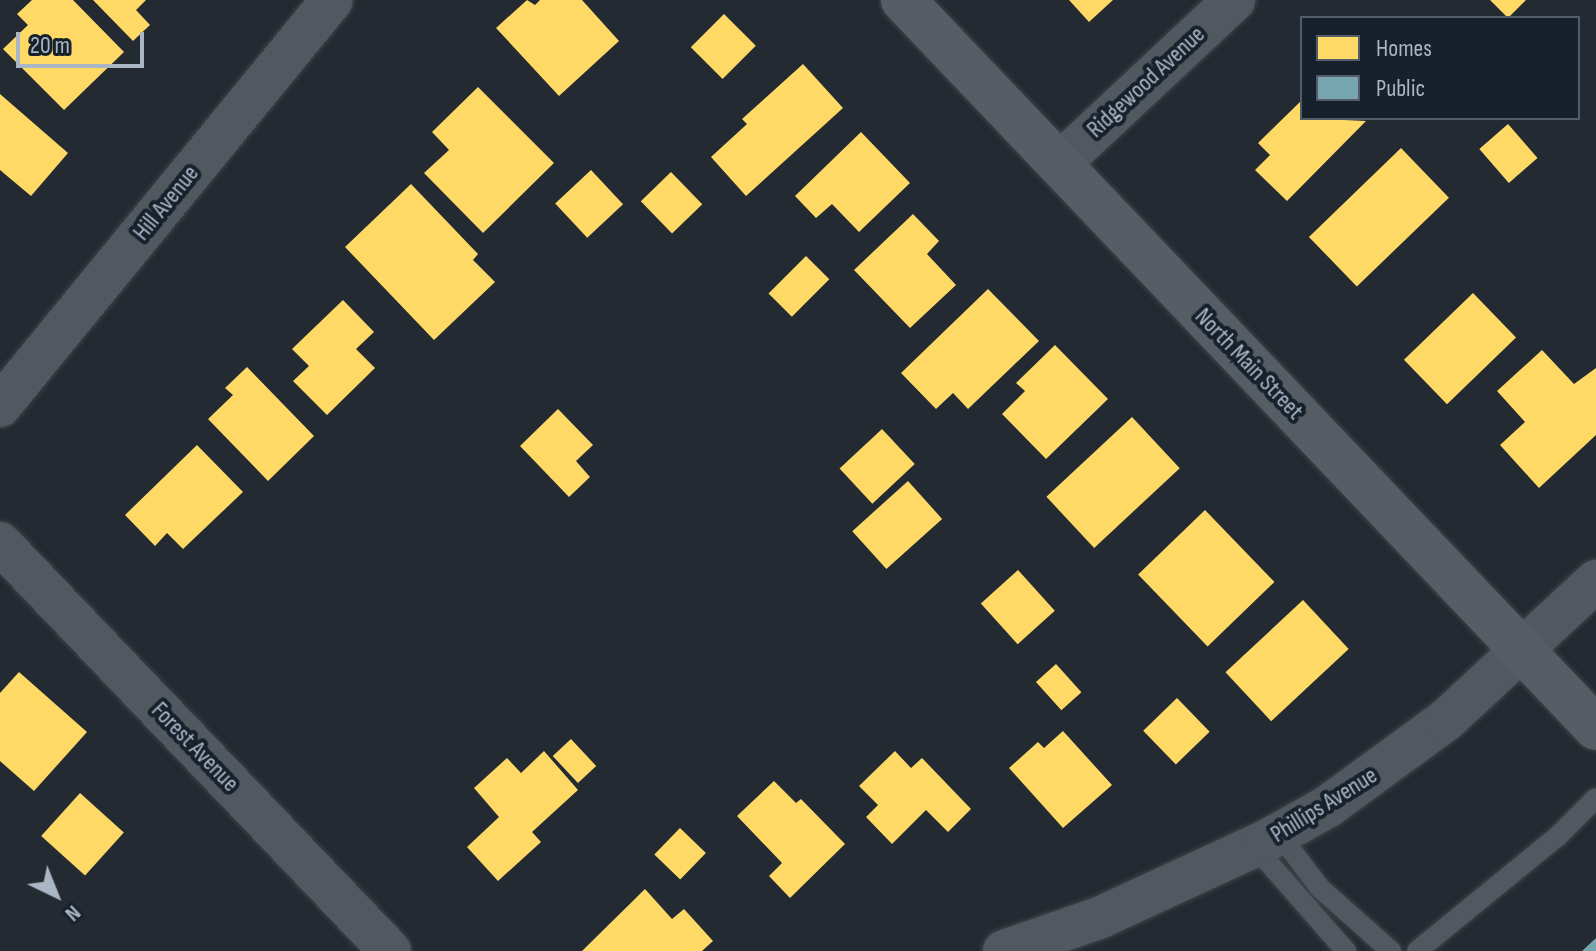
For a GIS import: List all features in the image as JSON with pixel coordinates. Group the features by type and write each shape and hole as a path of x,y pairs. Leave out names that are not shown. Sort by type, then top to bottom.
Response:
{"street":[{"name":"Hill Avenue","path":"0,406 332,0"},
{"name":"North Main Street","path":"903,0 1596,728"},
{"name":"Ridgewood Avenue","path":"1059,164 1234,0"},
{"name":"Forest Avenue","path":"0,543 390,951"},
{"name":"Phillips Avenue","path":"1004,951 1099,918 1267,840 1381,770 1522,650 1596,581"}],"lane":[{"path":"1417,951 1557,837 1596,798"},
{"path":"1267,840 1346,951"},
{"path":"1267,840 1391,951"}],"building: Homes":[{"path":"32,0 73,0 124,52 64,110 3,49 28,25 17,14"},
{"path":"93,0 146,0 136,10 150,25 133,41"},
{"path":"527,0 535,5 540,0 582,0 619,41 559,96 496,28"},
{"path":"1069,0 1113,0 1089,22"},
{"path":"1490,0 1526,0 1510,16 1506,16"},
{"path":"724,14 756,46 723,79 691,47"},
{"path":"803,64 843,108 746,196 711,157 747,124 742,119"},
{"path":"478,87 554,163 483,233 424,173 449,150 432,132"},
{"path":"0,94 68,153 31,196 0,170"},
{"path":"1300,102 1300,120 1366,121 1287,201 1255,170 1270,155 1258,143"},
{"path":"1508,124 1538,158 1509,183 1479,149"},
{"path":"861,132 910,183 859,232 832,204 816,218 795,196"},
{"path":"1401,148 1449,198 1357,287 1309,237"},
{"path":"591,170 623,204 587,238 555,203"},
{"path":"671,172 702,204 672,234 641,201"},
{"path":"411,184 478,254 473,260 495,282 434,340 345,247"},
{"path":"913,214 939,241 927,254 956,285 910,328 854,270"},
{"path":"806,256 829,279 792,317 769,293"},
{"path":"988,289 1039,341 968,409 953,393 936,409 901,373"},
{"path":"1473,293 1516,338 1447,404 1404,360"},
{"path":"343,300 374,332 356,349 375,368 327,415 293,381 309,366 292,349"},
{"path":"1055,345 1108,399 1046,459 1002,414 1025,391 1016,383"},
{"path":"1542,350 1574,384 1596,368 1596,435 1539,488 1500,445 1525,422 1497,391"},
{"path":"247,367 314,436 268,481 208,419 233,395 225,388"},
{"path":"558,409 593,445 576,461 590,477 569,497 520,446"},
{"path":"1132,417 1180,468 1094,548 1046,497"},
{"path":"882,429 915,464 872,504 840,469"},
{"path":"197,445 243,492 183,549 167,533 155,546 125,515"},
{"path":"908,481 942,519 886,569 852,531"},
{"path":"1205,510 1274,582 1208,647 1138,575"},
{"path":"1018,570 1055,611 1018,644 981,603"},
{"path":"1303,600 1349,649 1271,721 1225,672"},
{"path":"1056,664 1081,692 1061,710 1036,682"},
{"path":"19,672 87,732 34,791 0,761 0,693"},
{"path":"1177,698 1210,732 1176,764 1143,731"},
{"path":"1063,731 1112,785 1063,828 1009,768 1038,742 1044,748"},
{"path":"571,739 596,766 578,783 553,756"},
{"path":"544,751 578,790 532,832 541,842 498,881 467,847 499,817 474,788 507,758 521,773"},
{"path":"895,751 911,768 922,758 971,809 948,832 926,810 892,844 866,817 878,805 859,786"},
{"path":"774,781 796,803 801,799 845,844 790,898 769,876 782,863 737,816"},
{"path":"80,793 124,832 85,876 41,836"},
{"path":"680,828 706,853 680,880 654,855"},
{"path":"645,889 672,919 684,909 713,941 702,951 582,951"}],"building: Public":[{"path":"1596,938 1596,951 1582,951"}]}
